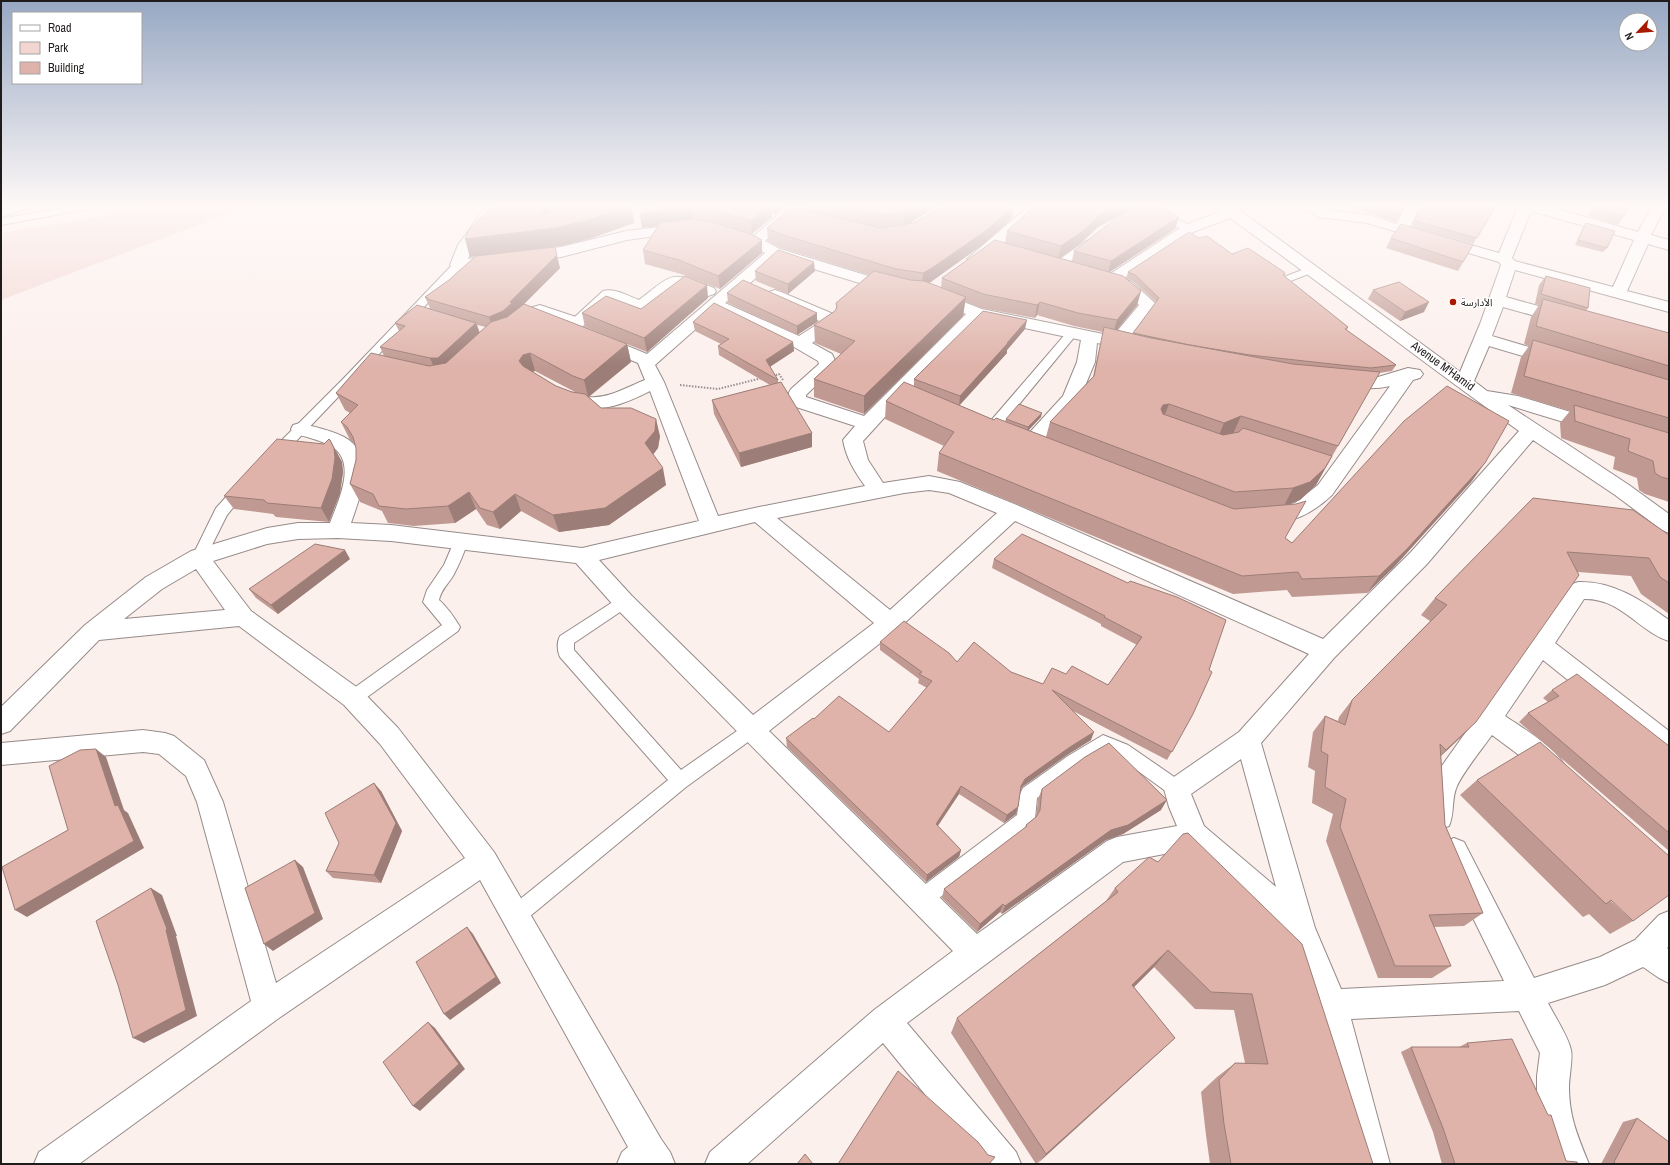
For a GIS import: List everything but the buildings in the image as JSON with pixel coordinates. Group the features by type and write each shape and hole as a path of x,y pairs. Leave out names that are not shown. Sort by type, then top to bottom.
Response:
{"street":[{"path":"461,258 458,265 511,258"},
{"path":"711,526 655,382 646,364 717,300 754,287 771,258"},
{"path":"796,258 909,292"},
{"path":"961,269 981,258"},
{"path":"1118,342 1148,304 1126,285 1103,279 1138,258"},
{"name":"Avenue M'Hamid","path":"1297,258 1464,383 1622,490 1669,525"},
{"path":"1494,258 1669,307"},
{"path":"1464,383 1484,339 1498,300 1507,258"},
{"path":"1618,294 1634,258"},
{"path":"648,361 577,331 574,325 609,294 642,307 673,281 680,280 826,358 828,366 797,393 798,399 800,402 868,424"},
{"path":"943,282 925,293 977,313 1146,349"},
{"path":"754,287 825,317 828,324 800,344"},
{"path":"1498,300 1580,324"},
{"path":"878,491 857,458 853,440 898,391 977,313"},
{"path":"1030,443 1071,398 1086,362 1090,336"},
{"path":"1484,339 1567,364"},
{"path":"1329,378 1378,383 1408,374 1447,369"},
{"path":"1252,516 1286,514 1308,506 1326,490 1332,470 1408,374"},
{"path":"555,390 575,402 588,405 607,403 655,382"},
{"path":"898,391 920,399"},
{"path":"1482,394 1512,400 1609,430"},
{"path":"986,424 1051,451"},
{"path":"300,429 340,443 351,453 356,476 338,530"},
{"path":"1301,928 1194,835 1182,807 1177,789 1248,740 1326,651 1419,558 1532,430"},
{"path":"1,723 93,631 154,583 175,569 199,557 267,536 298,531 338,530 391,533 582,556 758,514 878,491 929,483 953,487 1012,511 1326,651"},
{"path":"1622,490 1669,505"},
{"path":"753,729 890,623 1012,511"},
{"path":"758,514 890,623"},
{"path":"582,556 624,602 753,729 975,953"},
{"path":"199,557 243,617 353,698 389,736 484,861 516,915 647,1160"},
{"path":"1572,1164 1565,1150 1556,1122 1553,1096 1553,1076 1556,1051 1449,843 1440,817 1442,789 1489,718 1578,591 1599,591 1621,599 1669,632"},
{"path":"93,631 243,617"},
{"path":"1541,645 1669,746"},
{"path":"1489,718 1536,753 1567,781"},
{"path":"1248,740 1301,928 1332,1005 1373,1164"},
{"path":"1,754 143,741 165,744 195,768 210,802 268,1007"},
{"path":"722,1164 886,1021 975,953 1117,850 1194,835"},
{"path":"51,1164 268,1007 484,861"},
{"path":"1332,1005 1527,995 1605,970 1645,950 1669,925"},
{"path":"1645,950 1669,968"},
{"path":"886,1021 1004,1164"}],"lane":[{"path":"1058,265 1068,258"},
{"path":"269,461 458,265"},
{"path":"1288,279 1312,269"},
{"path":"513,326 530,311 540,308 578,321"},
{"path":"414,311 428,315"},
{"path":"986,424 1072,333"},
{"path":"366,362 382,365"},
{"path":"199,557 221,512 253,477"},
{"path":"353,698 452,627 441,611 431,602 433,591 445,575 455,557 461,541"},
{"path":"624,602 566,640 566,652 680,781"},
{"path":"516,915 680,781 753,729"},
{"path":"922,899 1026,819 1029,794 1074,760 1103,743 1122,750 1177,789"}],"path":[{"path":"771,376 779,374 798,399"},
{"path":"655,382 718,389 764,378"}],"green space":[{"path":"1,258 110,258 1,300"}],"place":[{"name":"الأدارسة","path":"1453,302"}]}
